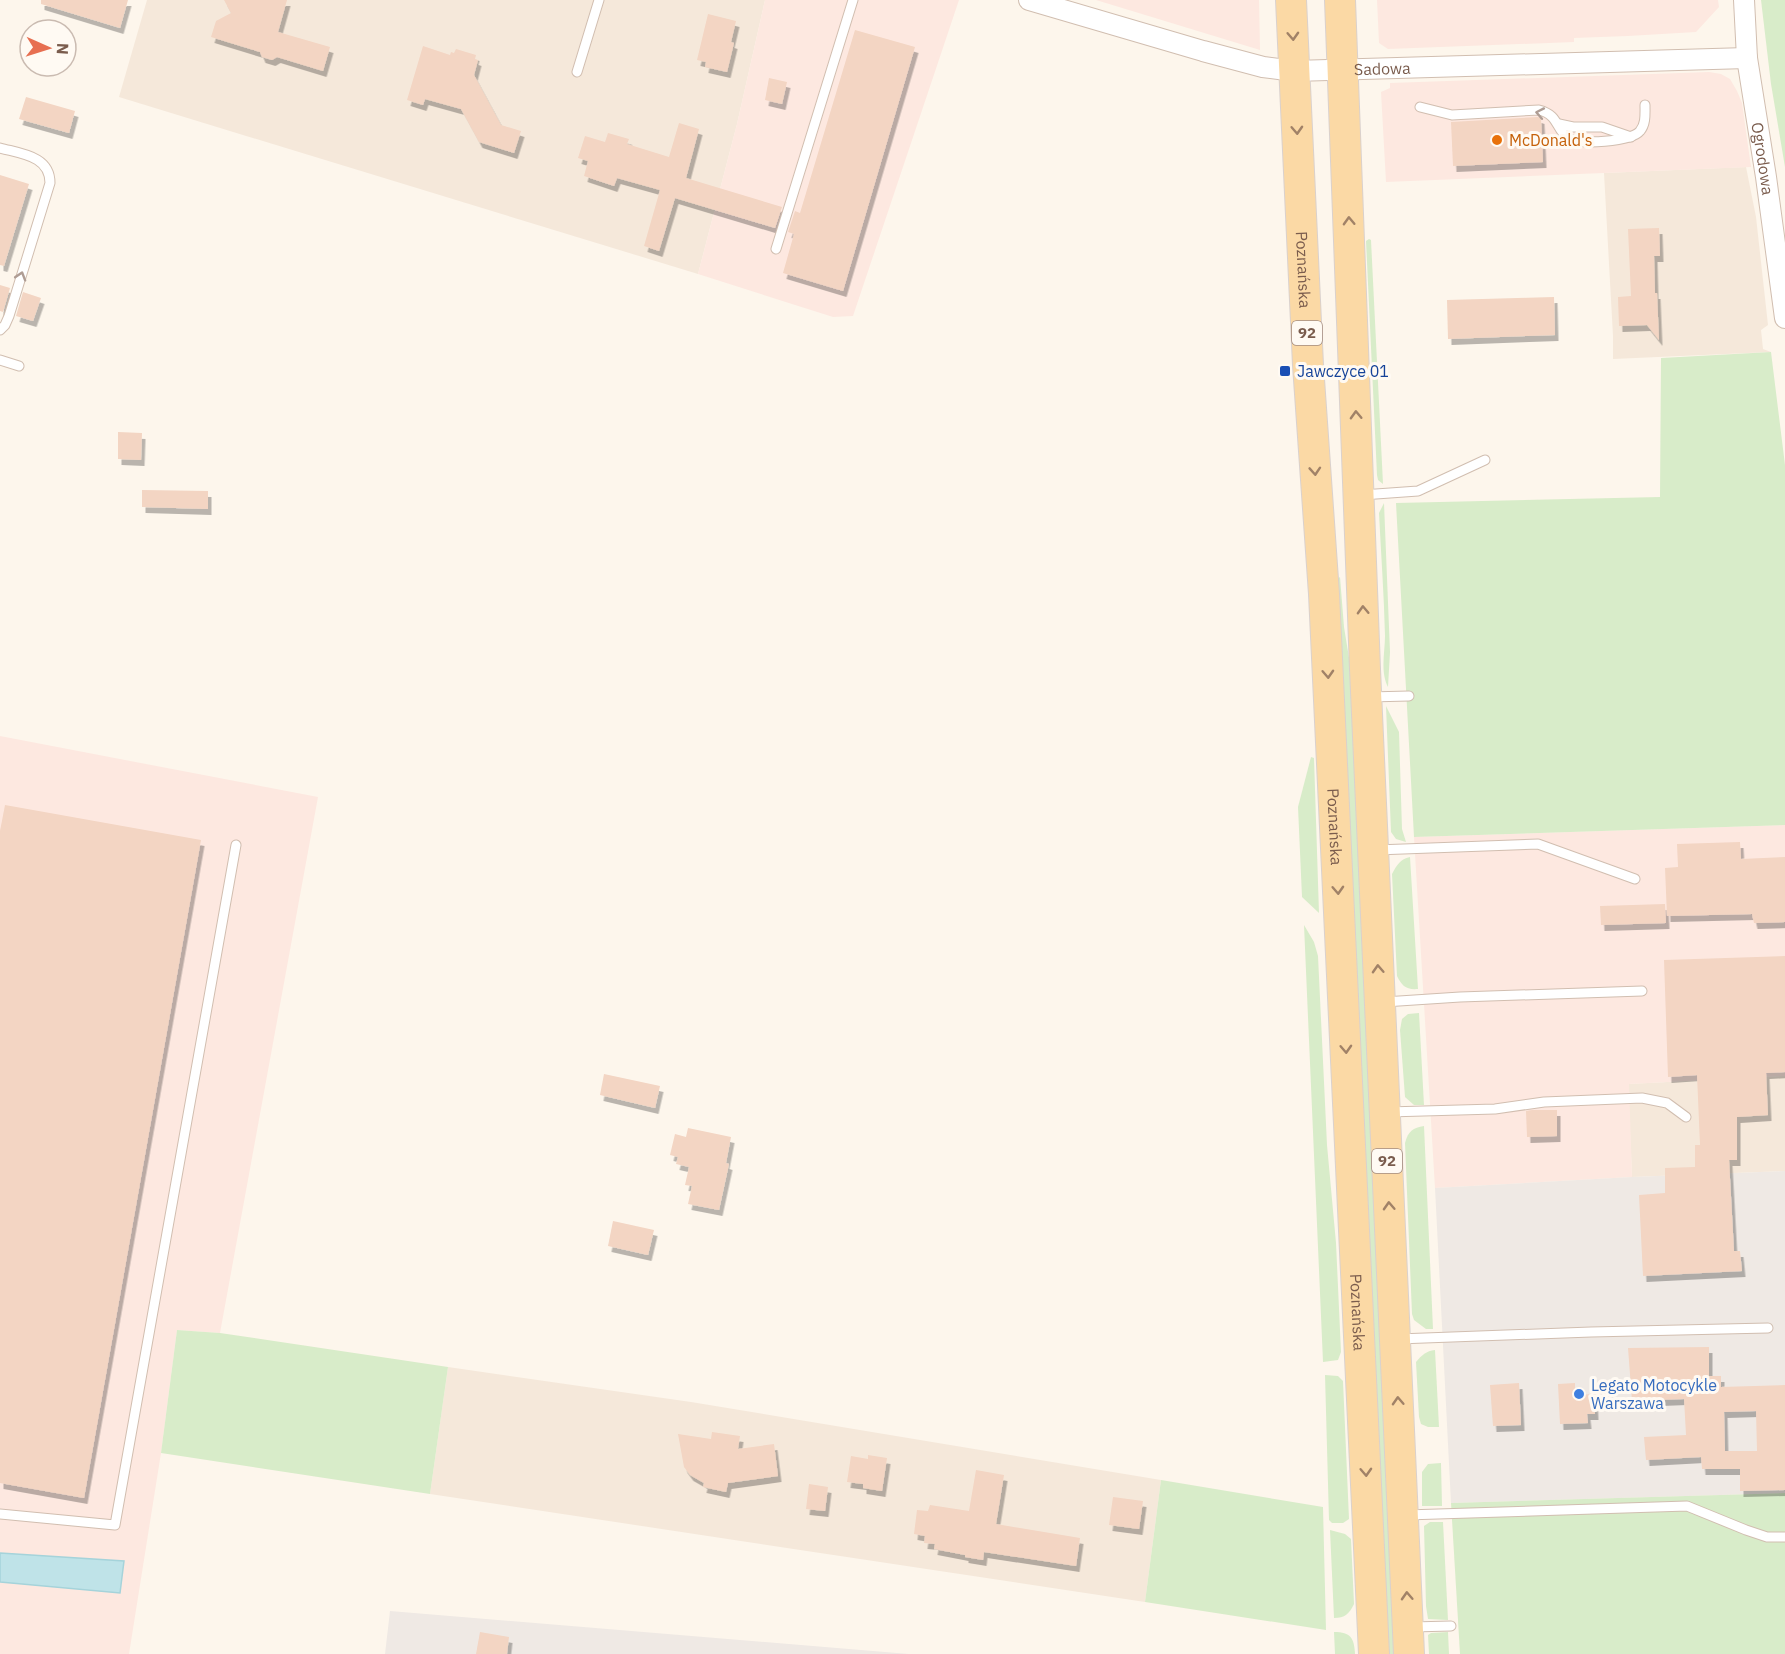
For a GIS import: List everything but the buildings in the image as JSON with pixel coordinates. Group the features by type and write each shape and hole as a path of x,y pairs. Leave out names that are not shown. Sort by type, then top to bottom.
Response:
{"main road":[{"name":"Poznańska","path":"1291,0 1308,365 1325,618 1374,1654"},
{"name":"92","path":"1340,0 1366,698 1409,1640"}],"street":[{"name":"Sadowa","path":"1029,0 1203,51 1263,67 1294,71 1746,58"},
{"name":"Ogrodowa","path":"1744,0 1746,58 1766,177 1785,318"}],"lane":[{"path":"577,72 599,0"},
{"path":"776,249 852,0"},
{"path":"1420,107 1452,115 1539,111 1548,113 1569,139 1578,142 1622,139 1639,133 1644,124 1645,105"},
{"path":"1559,124 1574,127 1602,127 1631,137"},
{"path":"0,148 43,163 50,176 50,183 8,320 0,330"},
{"path":"0,360 19,366"},
{"path":"1358,495 1418,491 1485,460"},
{"path":"1366,698 1409,696"},
{"path":"1373,851 1538,844 1635,879"},
{"path":"0,1514 115,1525 236,845"},
{"path":"1380,1002 1642,991"},
{"path":"1385,1113 1495,1110 1544,1102 1642,1098 1667,1103 1686,1117"},
{"path":"1395,1339 1768,1328"},
{"path":"1403,1515 1687,1506 1767,1537 1785,1536"},
{"path":"1409,1640 1451,1626"}],"shaded area":[{"path":"147,0 765,0 737,124 698,274 119,97"},
{"path":"765,0 959,0 853,316 833,317 698,274 737,124"},
{"path":"1096,0 1259,0 1260,50"},
{"path":"1377,0 1718,0 1719,7 1696,32 1574,38 1574,42 1388,49 1379,43"},
{"path":"1709,72 1721,74 1730,79 1737,91 1742,103 1751,167 1386,182 1381,92 1390,88 1390,83"},
{"path":"1746,167 1756,217 1768,325 1761,330 1763,349 1771,352 1613,359 1604,173"},
{"path":"0,736 318,797 220,1333 177,1330 161,1453 129,1654 0,1654"},
{"path":"1785,825 1785,1076 1629,1084 1632,1177 1435,1188 1414,837"},
{"path":"1785,1076 1785,1171 1632,1177 1628,1084"},
{"path":"1785,1171 1785,1493 1451,1503 1435,1188"},
{"path":"448,1367 691,1402 1161,1480 1145,1602 430,1494"},
{"path":"390,1611 909,1654 385,1654"}],"green space":[{"path":"1761,0 1785,0 1785,167 1771,84"},
{"path":"1371,240 1383,484 1378,480 1377,475 1366,241"},
{"path":"1771,352 1785,465 1785,825 1414,837 1396,503 1660,497 1661,358"},
{"path":"1384,503 1390,652 1388,687 1384,668 1385,636 1379,513"},
{"path":"1340,577 1350,664 1398,1654 1384,1654 1335,581"},
{"path":"1386,706 1399,732 1402,829 1406,842 1396,839 1391,832"},
{"path":"1311,757 1314,758 1319,913 1302,897 1298,807"},
{"path":"1410,857 1418,989 1405,987 1397,976 1392,874 1401,861"},
{"path":"1304,925 1314,942 1318,956 1327,1145 1336,1243 1341,1352 1338,1360 1323,1362"},
{"path":"1419,1013 1424,1105 1414,1105 1405,1097 1400,1030 1402,1019 1408,1014"},
{"path":"1424,1126 1433,1329 1426,1329 1414,1320 1412,1314 1405,1143 1411,1131"},
{"path":"177,1330 220,1333 448,1367 430,1494 161,1453"},
{"path":"1435,1350 1439,1427 1428,1427 1421,1424 1419,1417 1416,1362 1424,1354"},
{"path":"1325,1375 1338,1376 1343,1381 1349,1519 1343,1523 1332,1523 1329,1520"},
{"path":"1441,1463 1442,1506 1422,1506 1422,1472 1428,1464"},
{"path":"1161,1480 1323,1507 1326,1630 1145,1602"},
{"path":"1785,1493 1785,1654 1460,1654 1451,1503"},
{"path":"1430,1522 1443,1522 1448,1620 1428,1619 1424,1526"},
{"path":"1330,1530 1345,1534 1351,1539 1354,1604 1346,1615 1338,1618 1334,1618"},
{"path":"1334,1632 1344,1633 1350,1637 1354,1644 1355,1654 1335,1654"},
{"path":"1448,1632 1449,1654 1429,1654 1428,1635"}],"water":[{"path":"0,1553 124,1561 120,1593 0,1582"}],"place":[{"name":"McDonald's","path":"1497,140"},
{"name":"Jawczyce 01","path":"1285,371"},
{"name":"Legato Motocykle Warszawa","path":"1579,1394"}]}
